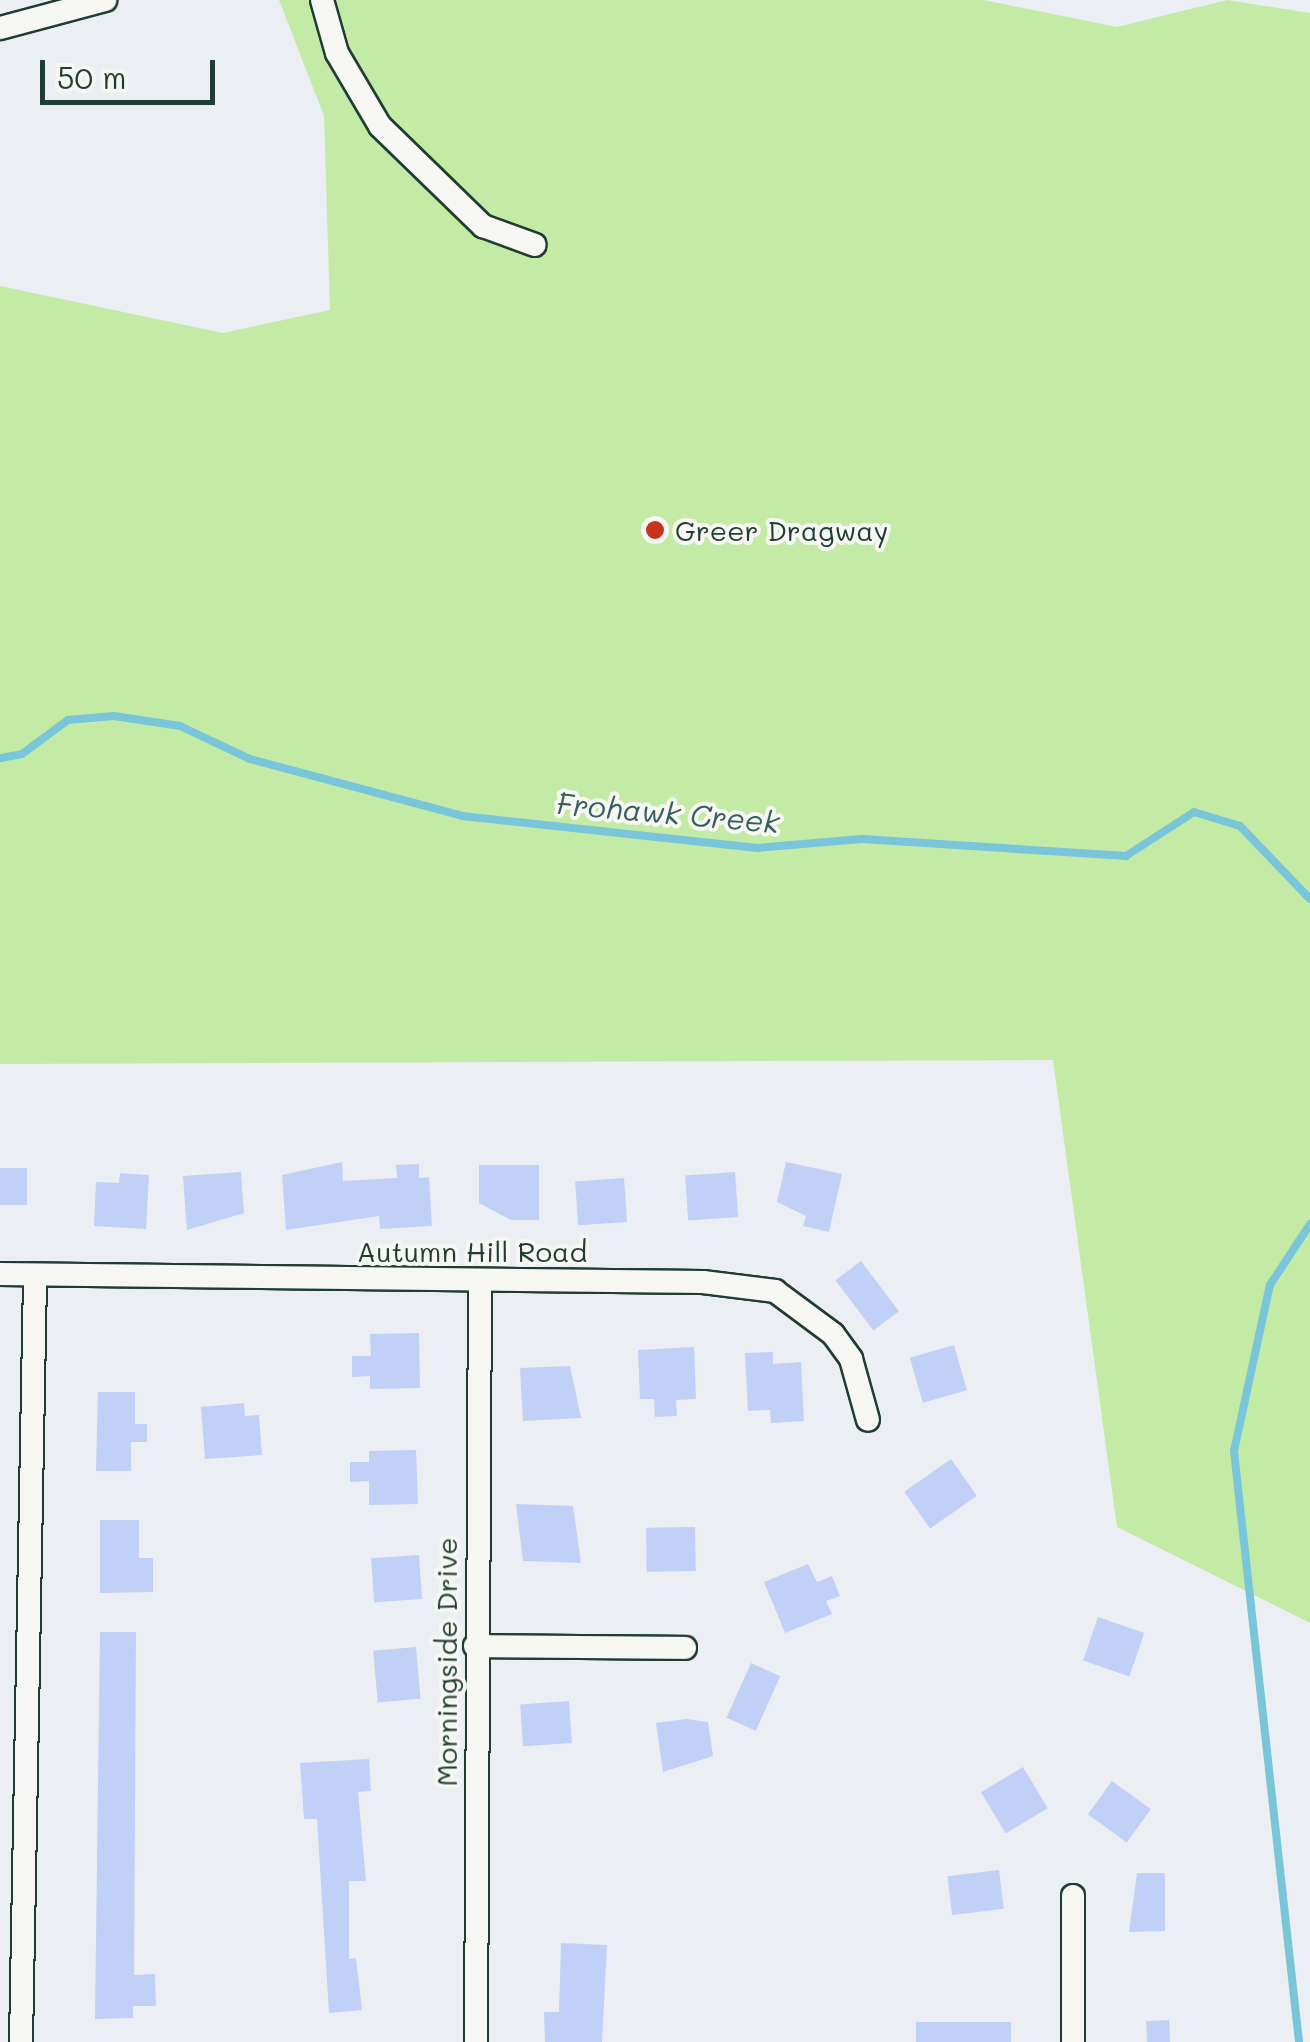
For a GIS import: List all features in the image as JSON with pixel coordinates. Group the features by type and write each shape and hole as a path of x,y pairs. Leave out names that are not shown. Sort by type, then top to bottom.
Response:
{"street":[{"path":"0,28 105,0"},
{"path":"322,0 337,53 380,126 483,226 535,244"},
{"name":"Autumn Hill Road","path":"0,1274 480,1283 702,1282 775,1292 813,1312 842,1346 868,1420"},
{"path":"21,2042 35,1275"},
{"name":"Morningside Drive","path":"476,2042 475,1646 480,1283"},
{"path":"475,1646 686,1648"},
{"path":"1072,2042 1073,1896"}],"green space":[{"name":"Greer Dragway","path":"279,0 984,0 1117,27 1227,0 1310,13 1310,1623 1117,1527 1053,1060 0,1064 0,286 223,333 330,310 324,116"}],"building":[{"path":"342,1162 343,1181 397,1178 396,1165 419,1164 419,1178 429,1177 432,1226 380,1229 379,1216 286,1230 282,1175"},
{"path":"786,1162 842,1174 829,1232 803,1226 806,1216 777,1202"},
{"path":"479,1165 539,1165 539,1220 511,1220 479,1203"},
{"path":"0,1168 27,1168 27,1205 0,1205"},
{"path":"241,1172 244,1213 187,1230 183,1176"},
{"path":"735,1172 738,1217 688,1220 685,1175"},
{"path":"120,1173 149,1175 146,1229 94,1226 96,1182 119,1183"},
{"path":"624,1178 627,1222 578,1225 575,1181"},
{"path":"861,1261 899,1311 873,1331 835,1280"},
{"path":"419,1333 420,1388 370,1389 370,1376 352,1377 352,1356 371,1356 370,1334"},
{"path":"954,1345 967,1390 923,1403 910,1358"},
{"path":"694,1347 696,1399 676,1400 677,1416 655,1417 654,1399 640,1399 638,1350"},
{"path":"773,1352 773,1364 801,1362 804,1421 771,1423 770,1410 748,1411 745,1353"},
{"path":"570,1366 581,1418 523,1421 520,1368"},
{"path":"98,1392 135,1392 135,1424 147,1424 147,1442 131,1442 131,1471 96,1471"},
{"path":"244,1403 245,1416 259,1415 262,1455 205,1459 201,1407"},
{"path":"416,1450 418,1504 369,1505 369,1481 350,1482 350,1462 369,1462 369,1451"},
{"path":"951,1459 977,1496 930,1529 904,1492"},
{"path":"516,1504 573,1506 581,1563 523,1561"},
{"path":"100,1520 139,1520 139,1558 153,1558 153,1592 100,1593"},
{"path":"695,1527 696,1571 647,1572 646,1528"},
{"path":"419,1555 422,1599 374,1602 371,1558"},
{"path":"808,1564 817,1582 832,1576 840,1596 826,1601 832,1614 785,1633 764,1582"},
{"path":"1098,1617 1144,1633 1129,1676 1083,1660"},
{"path":"100,1632 136,1632 134,1975 155,1974 156,2006 133,2006 133,2018 95,2019"},
{"path":"416,1647 421,1699 378,1703 373,1651"},
{"path":"751,1663 780,1676 756,1731 727,1718"},
{"path":"569,1701 572,1743 523,1746 520,1704"},
{"path":"687,1719 708,1722 713,1756 663,1772 656,1723"},
{"path":"369,1759 371,1791 358,1792 366,1881 349,1881 349,1959 356,1958 362,2010 329,2013 317,1819 304,1819 300,1763"},
{"path":"1023,1767 1048,1808 1006,1833 981,1792"},
{"path":"1112,1781 1151,1809 1127,1842 1088,1814"},
{"path":"999,1870 1004,1909 952,1915 947,1876"},
{"path":"1137,1873 1165,1873 1165,1931 1129,1932"},
{"path":"561,1943 607,1945 602,2042 545,2042 544,2012 559,2012"},
{"path":"1169,2020 1170,2042 1147,2042 1146,2021"},
{"path":"916,2022 1011,2022 1011,2042 916,2042"}],"waterway":[{"name":"Frohawk Creek","path":"0,758 22,754 68,720 114,716 180,726 250,759 462,816 757,848 862,839 1126,856 1194,812 1240,826 1310,899"},
{"path":"1299,2042 1234,1451 1270,1285 1310,1224"}],"place":[{"name":"Greer Dragway","path":"655,530"}]}
